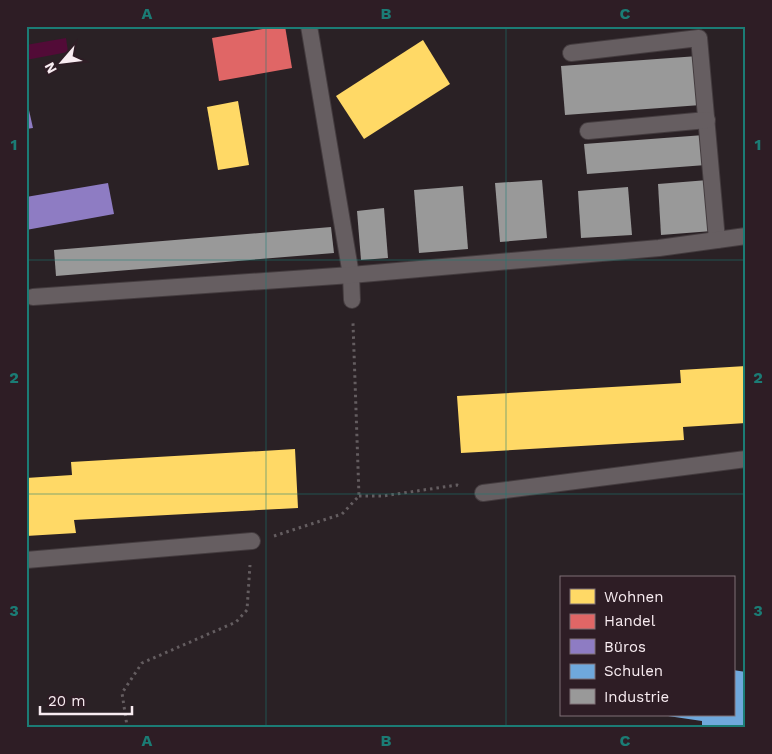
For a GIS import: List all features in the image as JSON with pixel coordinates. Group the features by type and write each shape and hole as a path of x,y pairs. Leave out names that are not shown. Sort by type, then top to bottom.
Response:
{"lane":[{"path":"309,26 351,274 352,300"},
{"path":"571,53 699,38 717,240"},
{"path":"588,131 707,120"},
{"path":"33,297 351,274 659,248 746,236"},
{"path":"482,493 746,459"},
{"path":"26,560 252,541"}],"path":[{"path":"359,496 383,496 457,485 482,493"}],"shaded area":[{"path":"66,38 68,52 26,60 26,45"}],"building: Wohnen":[{"path":"423,40 450,84 364,139 336,96"},
{"path":"238,101 249,165 218,170 207,107"},
{"path":"746,366 746,423 683,427 684,440 461,453 457,396 681,383 680,370"},
{"path":"295,449 298,508 74,520 76,533 26,536 26,478 72,475 71,462"}],"building: Handel":[{"path":"285,26 292,68 219,81 212,38"}],"building: Büros":[{"path":"26,97 33,128 26,129"},
{"path":"108,183 114,214 26,230 26,197"}],"building: Schulen":[{"path":"734,670 746,672 746,726 738,725 737,728 702,728 702,721 668,716 734,716"}],"building: Industrie":[{"path":"698,56 701,105 565,115 561,66"},
{"path":"704,135 706,165 587,174 584,144"},
{"path":"542,180 547,238 500,242 495,183"},
{"path":"708,180 712,231 661,235 658,184"},
{"path":"463,186 468,249 419,253 414,190"},
{"path":"628,187 632,235 581,238 578,191"},
{"path":"384,208 388,258 361,260 357,211"},
{"path":"331,227 334,253 56,276 54,250"}]}
